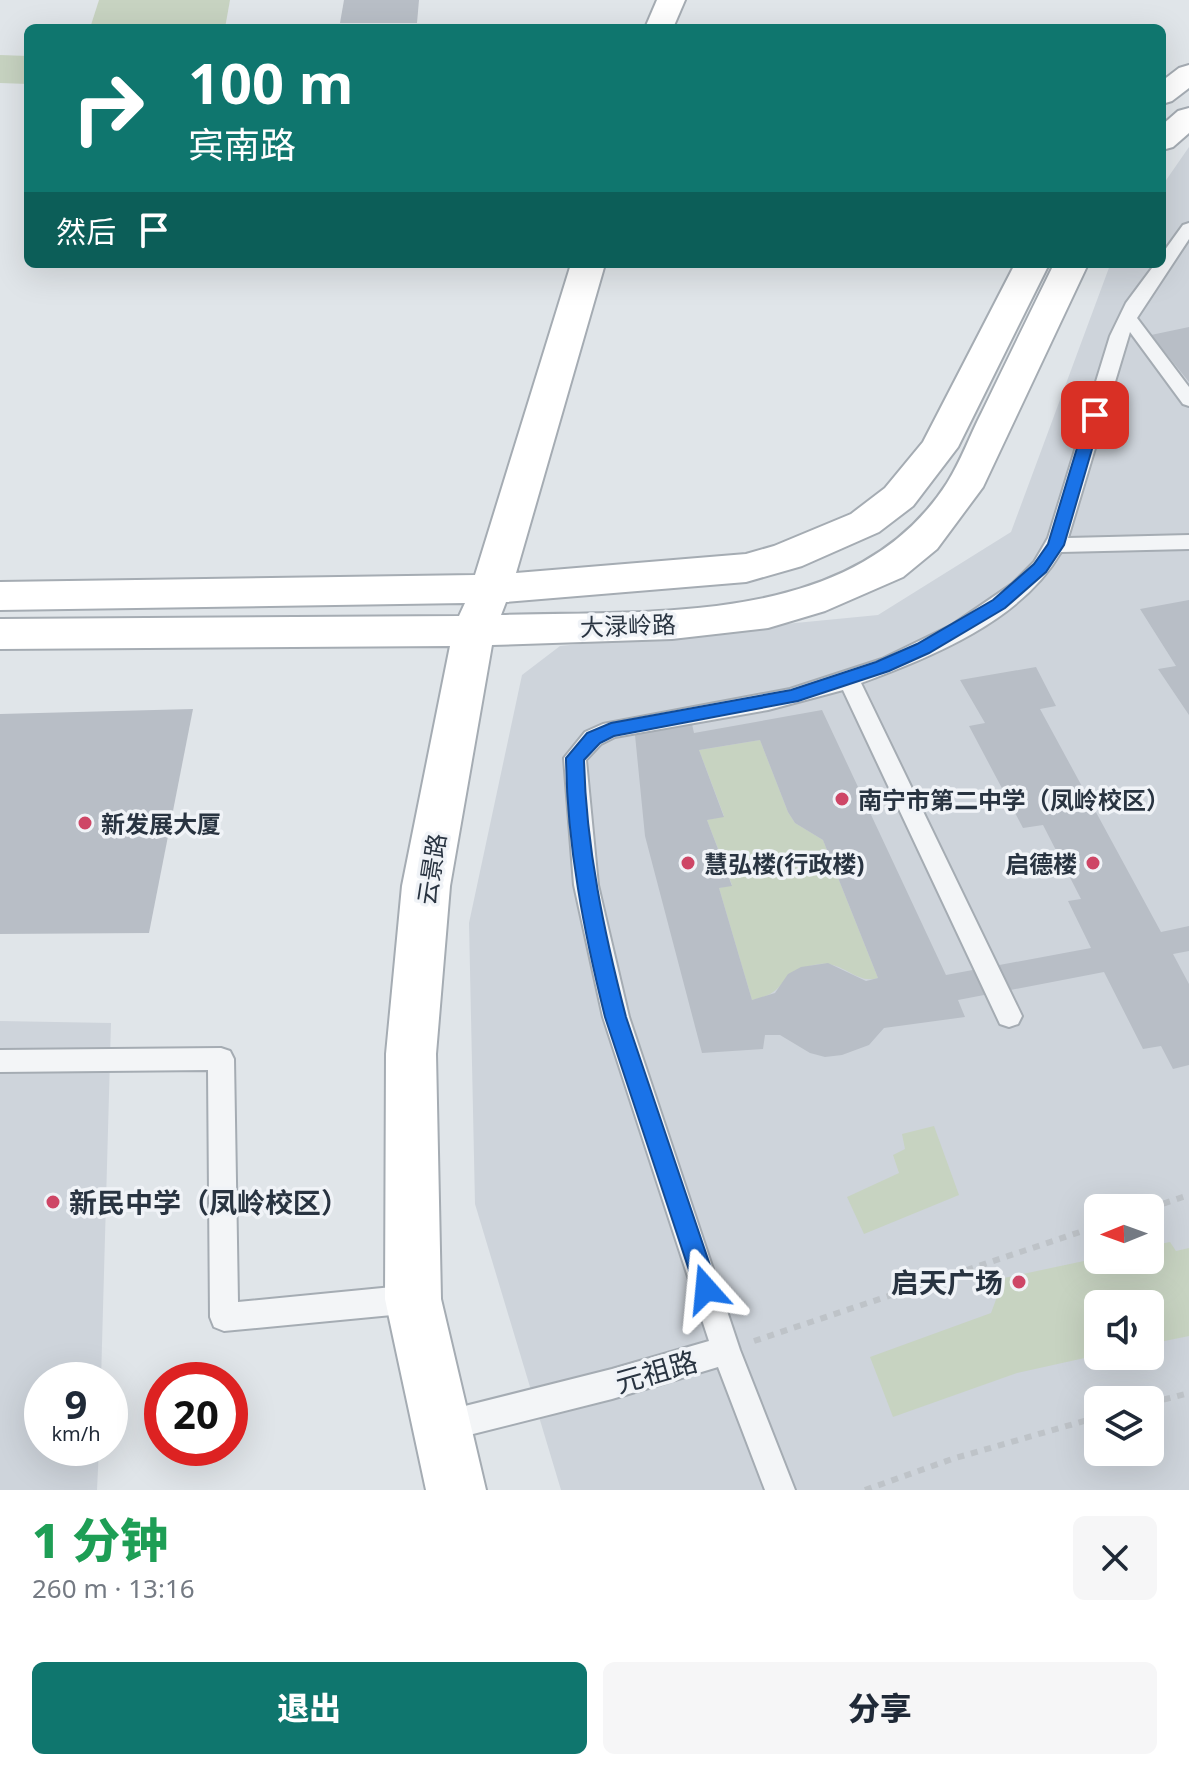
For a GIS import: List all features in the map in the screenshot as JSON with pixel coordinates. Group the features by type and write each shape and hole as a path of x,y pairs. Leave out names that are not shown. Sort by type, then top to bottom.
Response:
{"street":[{"path":"657,24 659,0"},
{"path":"659,24 671,0"},
{"path":"1166,92 1189,74"},
{"path":"1166,137 1189,117"},
{"name":"云景路","path":"456,1490 413,1299 411,1054 426,886 474,631 491,589 587,268"},
{"name":"大渌岭路","path":"0,596 491,589 746,568 788,556 865,523 899,497 939,447 1030,268"},
{"name":"大渌岭路","path":"0,634 474,631 672,624 768,614 811,601 889,567 923,540 964,487 1069,268"}],"lane":[{"path":"1166,265 1187,236"},
{"path":"726,1350 608,988 586,885 575,791 575,758 593,738 611,730 792,697 923,649 968,625 1024,584 1056,545 1101,390 1128,318 1164,268"},
{"path":"1128,318 1189,400"},
{"path":"1056,545 1189,542"},
{"path":"848,678 1009,1016"},
{"path":"0,1061 221,1059 224,1317 413,1299"},
{"name":"元祖路","path":"440,1427 612,1384 726,1350 780,1490"}],"path":[{"path":"1164,1203 1189,1195"},
{"path":"726,1350 1084,1231"},
{"path":"1164,1399 1189,1393"},
{"path":"865,1490 952,1459 1084,1421"}],"shaded area":[{"name":"南宁市第二中学（凤岭校区）","path":"1189,147 1189,1490 561,1490 475,1204 469,923 522,675 560,646 878,615 1011,532 1109,268 1166,268 1166,180"},
{"name":"新民中学（凤岭校区）","path":"0,1021 111,1023 102,1362 24,1362 24,1466 98,1466 97,1490 0,1490"}],"green space":[{"path":"99,0 230,0 226,24 91,24"},
{"path":"0,55 24,56 24,84 0,83"},
{"path":"760,740 788,812 795,823 823,840 878,978 863,978 836,966 820,964 797,971 772,993 752,1000 719,888 732,885 707,820 724,816 699,750"},
{"path":"934,1126 959,1195 864,1234 847,1197 899,1173 893,1155 905,1149 902,1134"},
{"path":"1170,1242 1176,1251 1189,1248 1189,1336 1164,1341 1164,1290 1084,1290 1084,1358 1017,1373 893,1417 870,1357 991,1313 1004,1278 1084,1261 1084,1274 1164,1274 1164,1243"}],"building":[{"path":"344,0 419,0 417,23 340,23"},
{"path":"1189,327 1189,382 1151,335"},
{"path":"1189,600 1189,715 1158,669 1176,666 1140,609"},
{"name":"慧弘楼(行政楼)","path":"1036,667 1056,706 1040,709 1161,932 1189,926 1189,951 1173,954 1189,984 1189,1065 1173,1069 1161,1046 1143,1049 1104,972 958,1000 965,1017 884,1028 869,1045 842,1055 825,1057 810,1053 780,1035 765,1035 763,1049 702,1053 645,836 635,735 692,724 694,733 822,710 946,975 1091,948 1068,901 1081,899 1043,825 1023,828 969,726 985,723 960,680","holes":["760,740 795,823 823,840 878,978 866,981 828,963 801,967 788,974 775,993 752,1000 719,888 732,886 707,820 724,817 699,750"]},
{"name":"新发展大厦","path":"193,709 149,933 0,934 0,714"}],"place":[{"name":"南宁市第二中学（凤岭校区）","path":"842,799"},
{"name":"新发展大厦","path":"85,823"},
{"name":"慧弘楼(行政楼)","path":"688,863"},
{"name":"启德楼","path":"1093,863"},
{"name":"新民中学（凤岭校区）","path":"53,1202"},
{"name":"启天广场","path":"1019,1282"}],"route":[{"path":"706,1289 616,1017 593,927 575,791 575,758 593,738 611,730 792,697 883,667 968,625 1024,584 1056,545 1095,415"}]}
